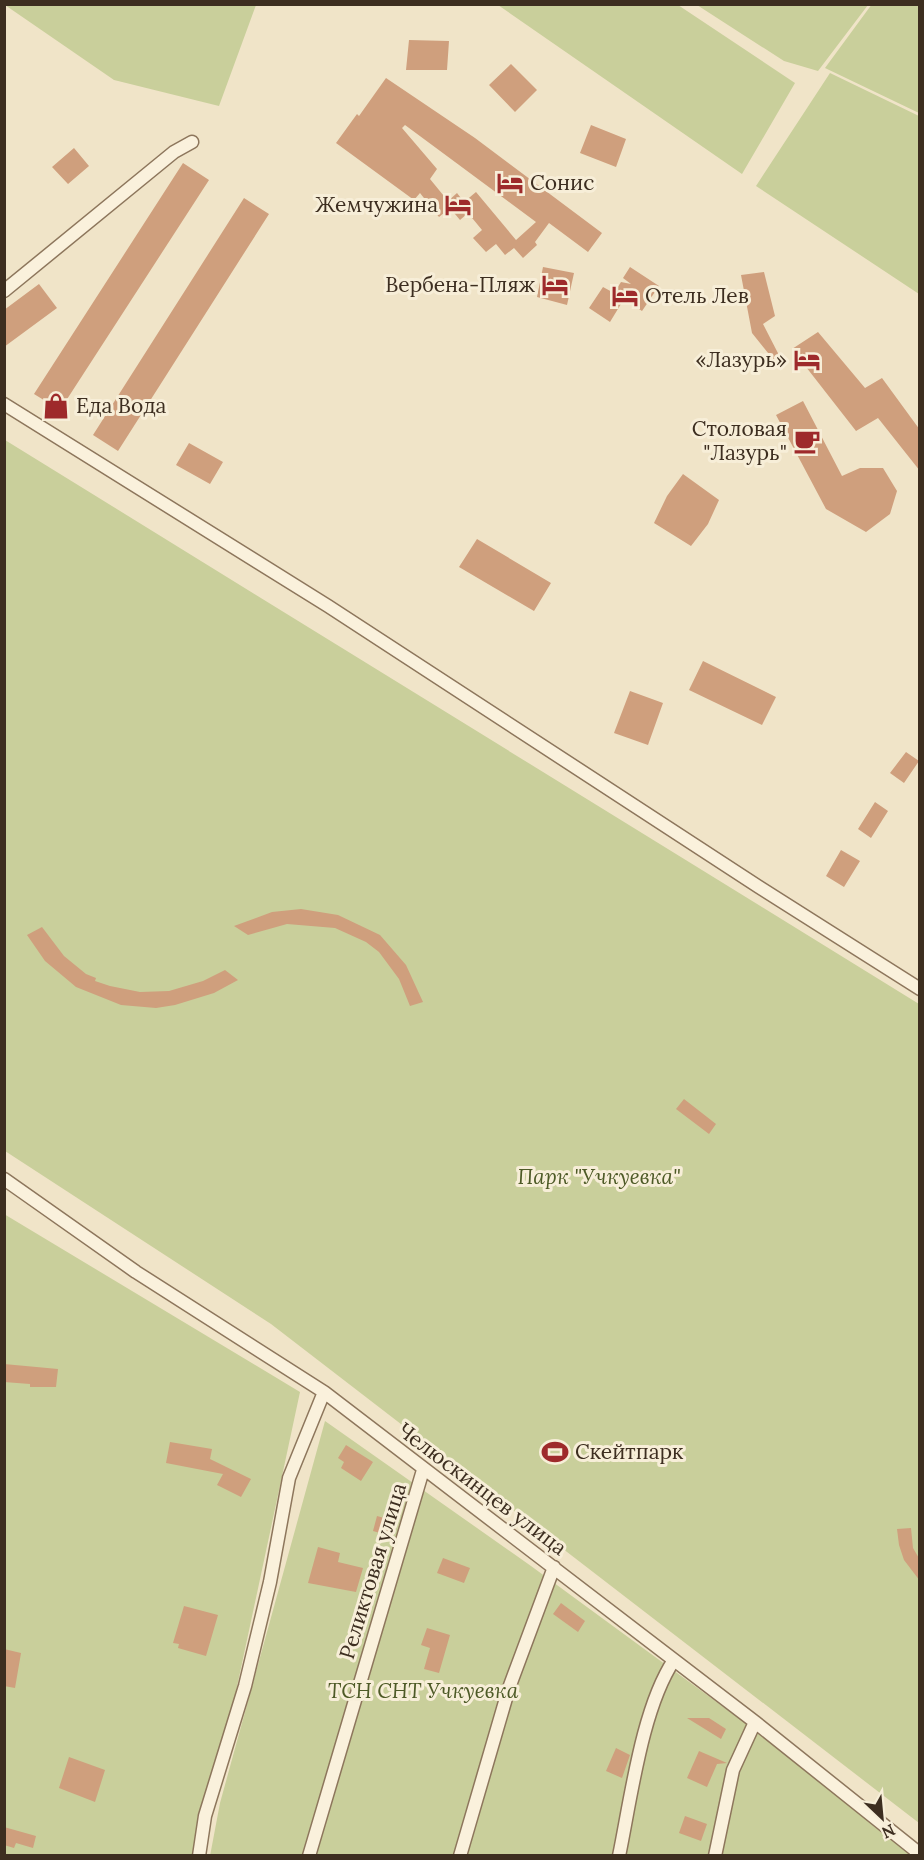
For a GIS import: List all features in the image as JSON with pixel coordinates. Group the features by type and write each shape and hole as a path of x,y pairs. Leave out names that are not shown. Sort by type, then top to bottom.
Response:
{"street":[{"path":"4,291 174,152 192,142"},
{"path":"4,404 328,606 759,887 920,989"},
{"name":"Челюскинцев улица","path":"4,1179 136,1272 324,1392 755,1722 920,1854"},
{"path":"199,1856 205,1816 253,1651 289,1478 324,1392"},
{"name":"Реликтовая улица","path":"309,1856 423,1470"},
{"path":"460,1856 509,1688 554,1567"},
{"path":"619,1856 645,1738 663,1676 674,1660"},
{"path":"715,1856 733,1770 755,1722"}],"green space":[{"path":"872,4 919,5 919,113 825,68"},
{"path":"5,5 256,5 219,106 114,80"},
{"path":"498,5 678,5 795,83 742,174"},
{"path":"697,5 868,5 818,71 784,61"},
{"path":"830,73 919,116 919,294 756,186"},
{"name":"Парк \"Учкуевка\"","path":"5,440 919,1004 919,1823 271,1324 5,1151"},
{"path":"4,1214 300,1392 201,1855 5,1855"},
{"name":"ТСН СНТ Учкуевка","path":"325,1421 531,1566 748,1725 713,1855 210,1856 220,1803"},
{"path":"759,1732 912,1856 721,1856 742,1756"}],"building":[{"path":"409,40 449,41 447,70 406,70"},
{"path":"511,64 537,90 515,112 489,85"},
{"path":"386,78 475,138 602,233 588,252 549,223 535,242 537,245 523,258 514,248 505,255 496,244 486,252 473,238 482,230 468,213 460,220 450,208 439,217 420,193 414,200 336,143 357,114 359,116","holes":["405,125 536,222 516,240 476,192 464,202 457,193 448,201 430,179 437,169 402,128"]},
{"path":"591,125 626,139 616,167 580,153"},
{"path":"74,148 89,166 68,184 52,167"},
{"path":"183,163 209,180 60,410 34,394"},
{"path":"244,198 269,214 118,451 93,435"},
{"name":"Вербена-Пляж","path":"543,267 574,273 567,305 537,297"},
{"name":"Отель Лев","path":"630,267 659,286 642,311 624,299 610,322 589,308 603,287 614,293 621,282 631,284 623,278"},
{"path":"764,272 775,316 763,324 782,361 777,364 752,333 741,275"},
{"path":"39,284 57,308 4,347 4,310"},
{"name":"«Лазурь»","path":"818,332 865,388 882,378 920,430 920,471 878,418 856,431 792,349"},
{"name":"Столовая \"Лазурь\"","path":"803,401 842,476 860,468 883,468 897,491 890,514 866,532 826,509 776,415"},
{"path":"189,443 223,462 210,484 176,465"},
{"path":"683,474 719,500 708,524 691,546 654,523 667,496"},
{"path":"477,539 551,583 534,611 459,567"},
{"path":"703,661 776,697 762,725 689,690"},
{"path":"630,691 663,703 648,745 614,733"},
{"path":"906,752 919,761 904,783 890,773"},
{"path":"875,802 888,811 871,838 858,829"},
{"path":"841,850 860,861 844,887 826,876"},
{"path":"301,909 338,915 380,935 406,965 423,1002 410,1006 399,979 379,952 366,942 335,928 287,924 248,935 234,926 272,912"},
{"path":"42,927 64,956 86,974 96,978 95,981 110,986 140,992 169,991 203,981 225,970 238,980 214,993 175,1005 156,1008 121,1005 76,987 45,961 27,935"},
{"path":"684,1099 716,1124 709,1134 676,1109"},
{"path":"4,1364 58,1369 56,1387 30,1387 30,1384 4,1382"},
{"path":"170,1442 212,1449 210,1459 251,1479 241,1497 217,1485 223,1474 166,1463"},
{"path":"346,1445 373,1462 361,1481 341,1468 344,1462 338,1458"},
{"path":"377,1516 395,1521 390,1536 373,1531"},
{"path":"911,1528 913,1548 920,1560 920,1581 904,1560 899,1545 897,1529"},
{"path":"318,1547 340,1553 338,1562 363,1568 356,1592 308,1583"},
{"path":"443,1558 470,1568 464,1583 437,1573"},
{"path":"561,1603 585,1621 578,1632 553,1614"},
{"path":"184,1606 218,1615 206,1656 178,1648 179,1644 173,1643"},
{"path":"427,1628 450,1635 439,1673 424,1669 430,1648 421,1645"},
{"path":"4,1649 21,1653 15,1688 4,1686"},
{"path":"687,1718 709,1718 726,1729 721,1739"},
{"path":"616,1748 630,1755 622,1778 606,1771"},
{"path":"699,1751 727,1763 717,1764 707,1787 687,1778"},
{"path":"69,1757 105,1770 95,1802 59,1788"},
{"path":"685,1816 707,1824 701,1841 679,1833"},
{"path":"4,1827 36,1836 33,1848 16,1843 14,1848 4,1845"}],"place":[{"name":"Сонис","path":"510,183"},
{"name":"Жемчужина","path":"458,205"},
{"name":"Вербена-Пляж","path":"555,285"},
{"name":"Отель Лев","path":"625,296"},
{"name":"«Лазурь»","path":"807,360"},
{"name":"Еда Вода","path":"56,406"},
{"name":"Столовая \"Лазурь\"","path":"807,441"},
{"name":"Скейтпарк","path":"555,1452"}]}
